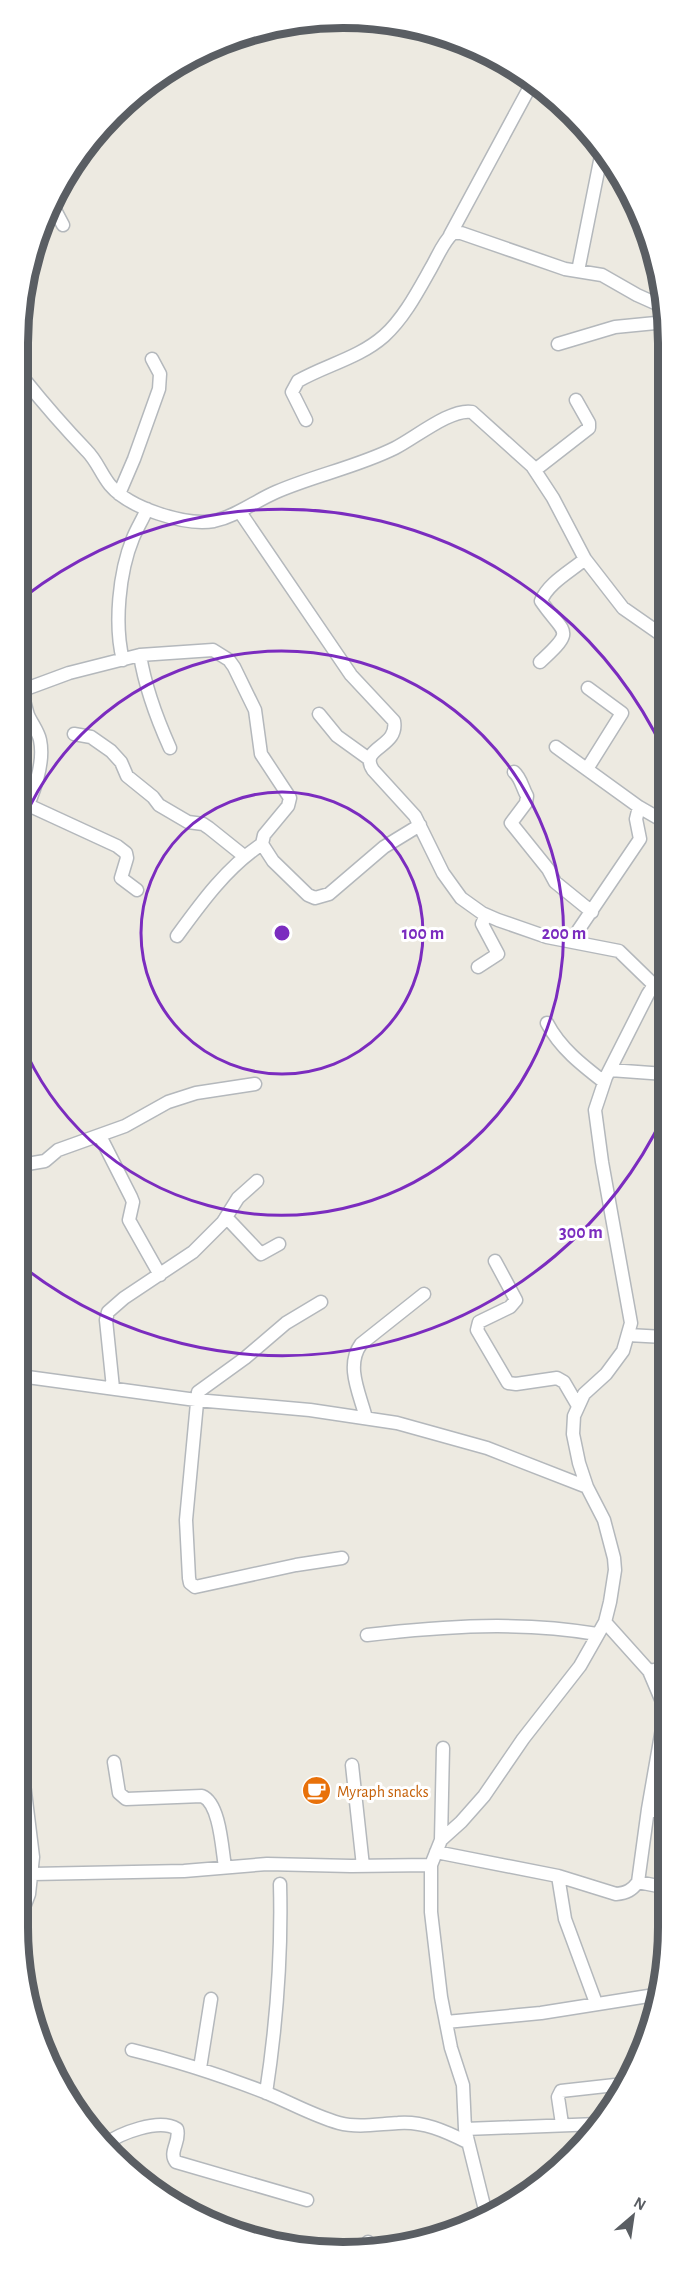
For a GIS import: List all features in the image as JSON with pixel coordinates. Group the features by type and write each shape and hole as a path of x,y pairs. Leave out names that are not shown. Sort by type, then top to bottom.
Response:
{"street":[{"path":"306,420 292,392 298,381 372,346 386,335 400,318 450,235 529,89"},
{"path":"578,271 600,161"},
{"path":"57,213 63,225"},
{"path":"450,235 461,233 565,269 602,274 656,304"},
{"path":"558,344 615,327 658,323"},
{"path":"119,494 159,389 160,374 152,359"},
{"path":"28,384 73,438 97,461 109,484 119,494 147,509 192,522 214,521 240,512 276,492 389,451 458,412 464,410 472,412 535,470 553,498 585,559 623,608 658,632"},
{"path":"535,470 590,428 590,423 576,400"},
{"path":"123,660 118,639 121,589 132,539 147,509"},
{"path":"240,512 351,675 394,721 396,729 393,735 370,755 369,759"},
{"path":"540,662 558,645 563,632 562,625 541,601 542,597 585,559"},
{"path":"28,688 69,673 140,655 213,650 229,660 234,667 255,710 261,754 290,798 288,806 264,835 262,844 244,856 202,902 177,936"},
{"path":"140,655 142,672 170,748"},
{"path":"587,769 622,713 588,688"},
{"path":"319,714 337,736 369,759 373,770 415,816 442,873 461,898 486,915 547,936 619,951 654,985"},
{"path":"28,722 40,738 41,748 37,778 28,803"},
{"path":"74,734 91,737 111,751 121,762 127,776 153,797 159,805 188,822 203,824 244,856"},
{"path":"556,747 639,807 658,818"},
{"path":"514,772 519,777 527,796 526,803 511,823 548,868 555,882 592,912"},
{"path":"571,941 640,839 636,819 639,807"},
{"path":"28,812 98,836 123,850 126,858 121,878 137,890"},
{"path":"262,844 273,861 308,895 322,897 329,894 384,847 420,825"},
{"path":"478,967 498,954 482,924 486,915"},
{"path":"441,1840 484,1796 542,1713 580,1666 605,1622 615,1570 614,1558 604,1520 586,1487 573,1434 574,1416 584,1394 617,1361 623,1351 631,1323 595,1121 595,1110 607,1076 654,985 658,982"},
{"path":"547,1023 555,1038 566,1051 607,1076 658,1074"},
{"path":"28,1164 45,1161 58,1150 125,1126 168,1102 196,1093 255,1084"},
{"path":"100,1136 131,1197 133,1203 129,1221 160,1275"},
{"path":"112,1388 106,1315 124,1298 193,1252 226,1217 238,1198 256,1181"},
{"path":"226,1217 261,1254 279,1244"},
{"path":"495,1261 516,1300 510,1307 479,1322 477,1330 480,1336 508,1383 516,1384 557,1378 564,1382 578,1406"},
{"path":"366,1418 352,1364 355,1352 361,1344 424,1294"},
{"path":"321,1302 286,1323 245,1358 199,1390 196,1400 186,1520 190,1583 195,1587 296,1565 342,1558"},
{"path":"628,1335 658,1337"},
{"path":"28,1377 196,1400 310,1410 397,1423 488,1448 586,1487"},
{"path":"605,1622 649,1671 658,1692"},
{"path":"367,1635 435,1627 557,1627 597,1634"},
{"path":"649,1671 658,1669"},
{"path":"443,1748 441,1840 432,1865 431,1912 441,1997 451,2048 463,2085 467,2142 484,2208"},
{"path":"436,1852 558,1876 616,1894 625,1893 633,1889 638,1882 658,1752"},
{"path":"114,1762 119,1792 126,1799 202,1796 207,1798 214,1808 225,1867"},
{"path":"352,1765 363,1866"},
{"path":"648,1809 658,1812"},
{"path":"28,1812 32,1843 32,1874 28,1897"},
{"path":"32,1874 184,1871 267,1864 432,1865"},
{"path":"558,1876 565,1918 596,2003"},
{"path":"638,1882 658,1886"},
{"path":"266,2093 278,2004 281,1936 280,1884"},
{"path":"446,2022 541,2013 651,1995"},
{"path":"200,2068 212,1999"},
{"path":"132,2050 200,2068 266,2093 321,2118 342,2124 357,2126 420,2124 444,2130 467,2142"},
{"path":"562,2124 558,2097 561,2091 615,2085"},
{"path":"113,2141 148,2126 161,2124 173,2126 179,2134 173,2153 176,2162 307,2200"},
{"path":"465,2129 588,2124"}],"place":[{"name":"Myraph snacks","path":"316,1791"}]}
